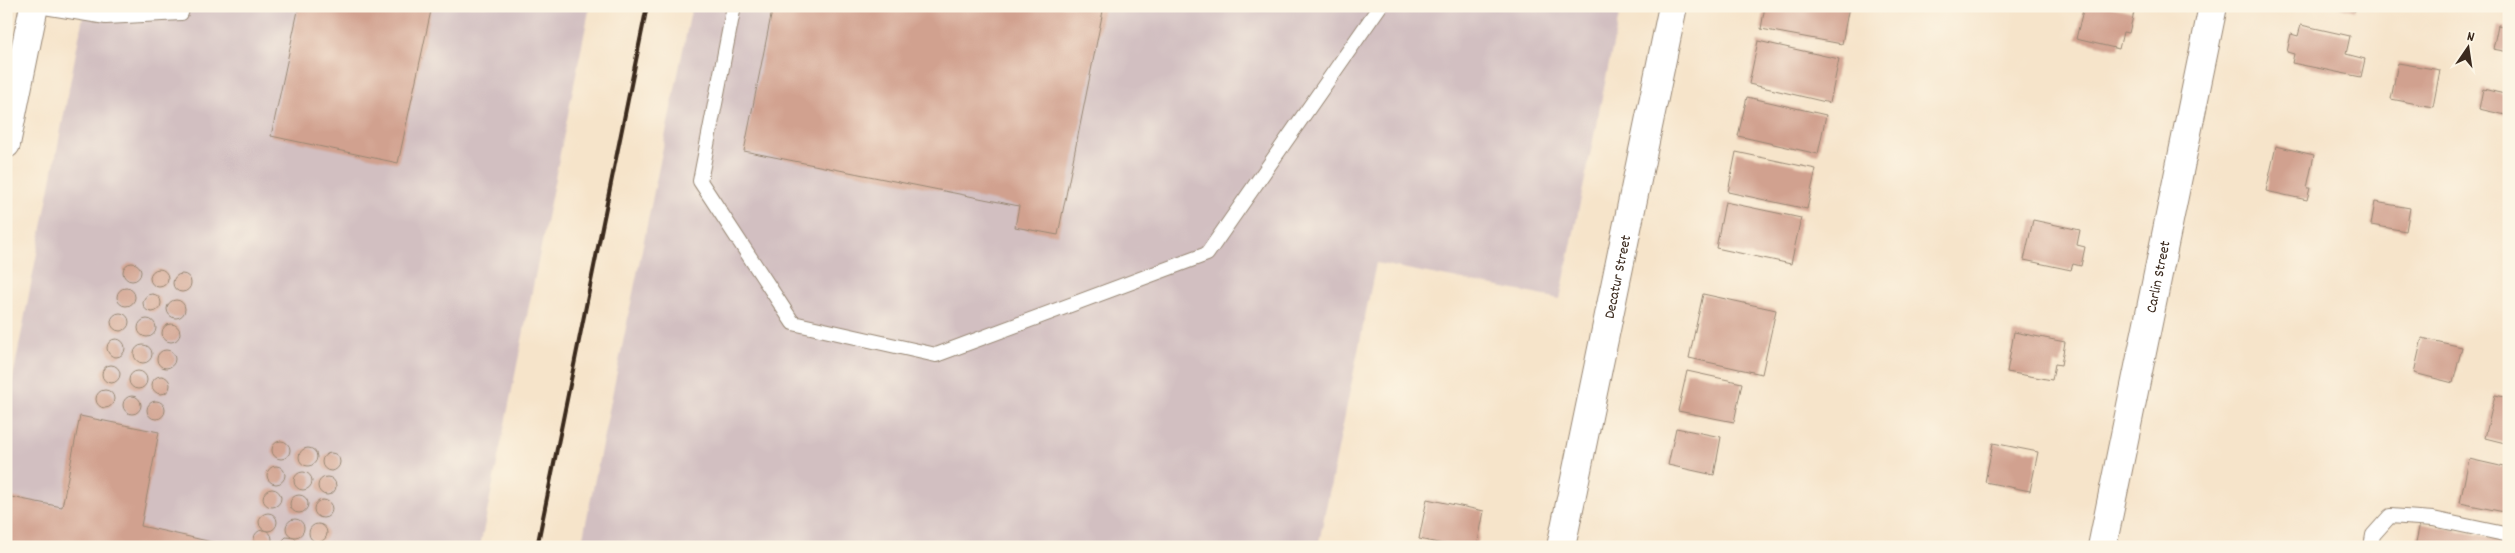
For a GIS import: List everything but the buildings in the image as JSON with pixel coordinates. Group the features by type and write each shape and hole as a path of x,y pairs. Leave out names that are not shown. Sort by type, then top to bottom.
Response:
{"street":[{"path":"6,144 34,6"},
{"name":"Decatur Street","path":"1561,547 1673,6"},
{"name":"Carlin Street","path":"2102,547 2213,6"}],"lane":[{"path":"38,6 106,17 181,13 183,6"},
{"path":"734,6 700,181 793,323 936,354 1207,254 1380,6"},
{"path":"2370,547 2373,535 2390,516 2433,519 2509,535"}],"shaded area":[{"path":"85,6 590,6 480,547 6,547 6,413"},
{"path":"692,6 1621,6 1560,299 1376,263 1318,547 581,547"}],"railway":[{"path":"537,547 647,6"}]}
